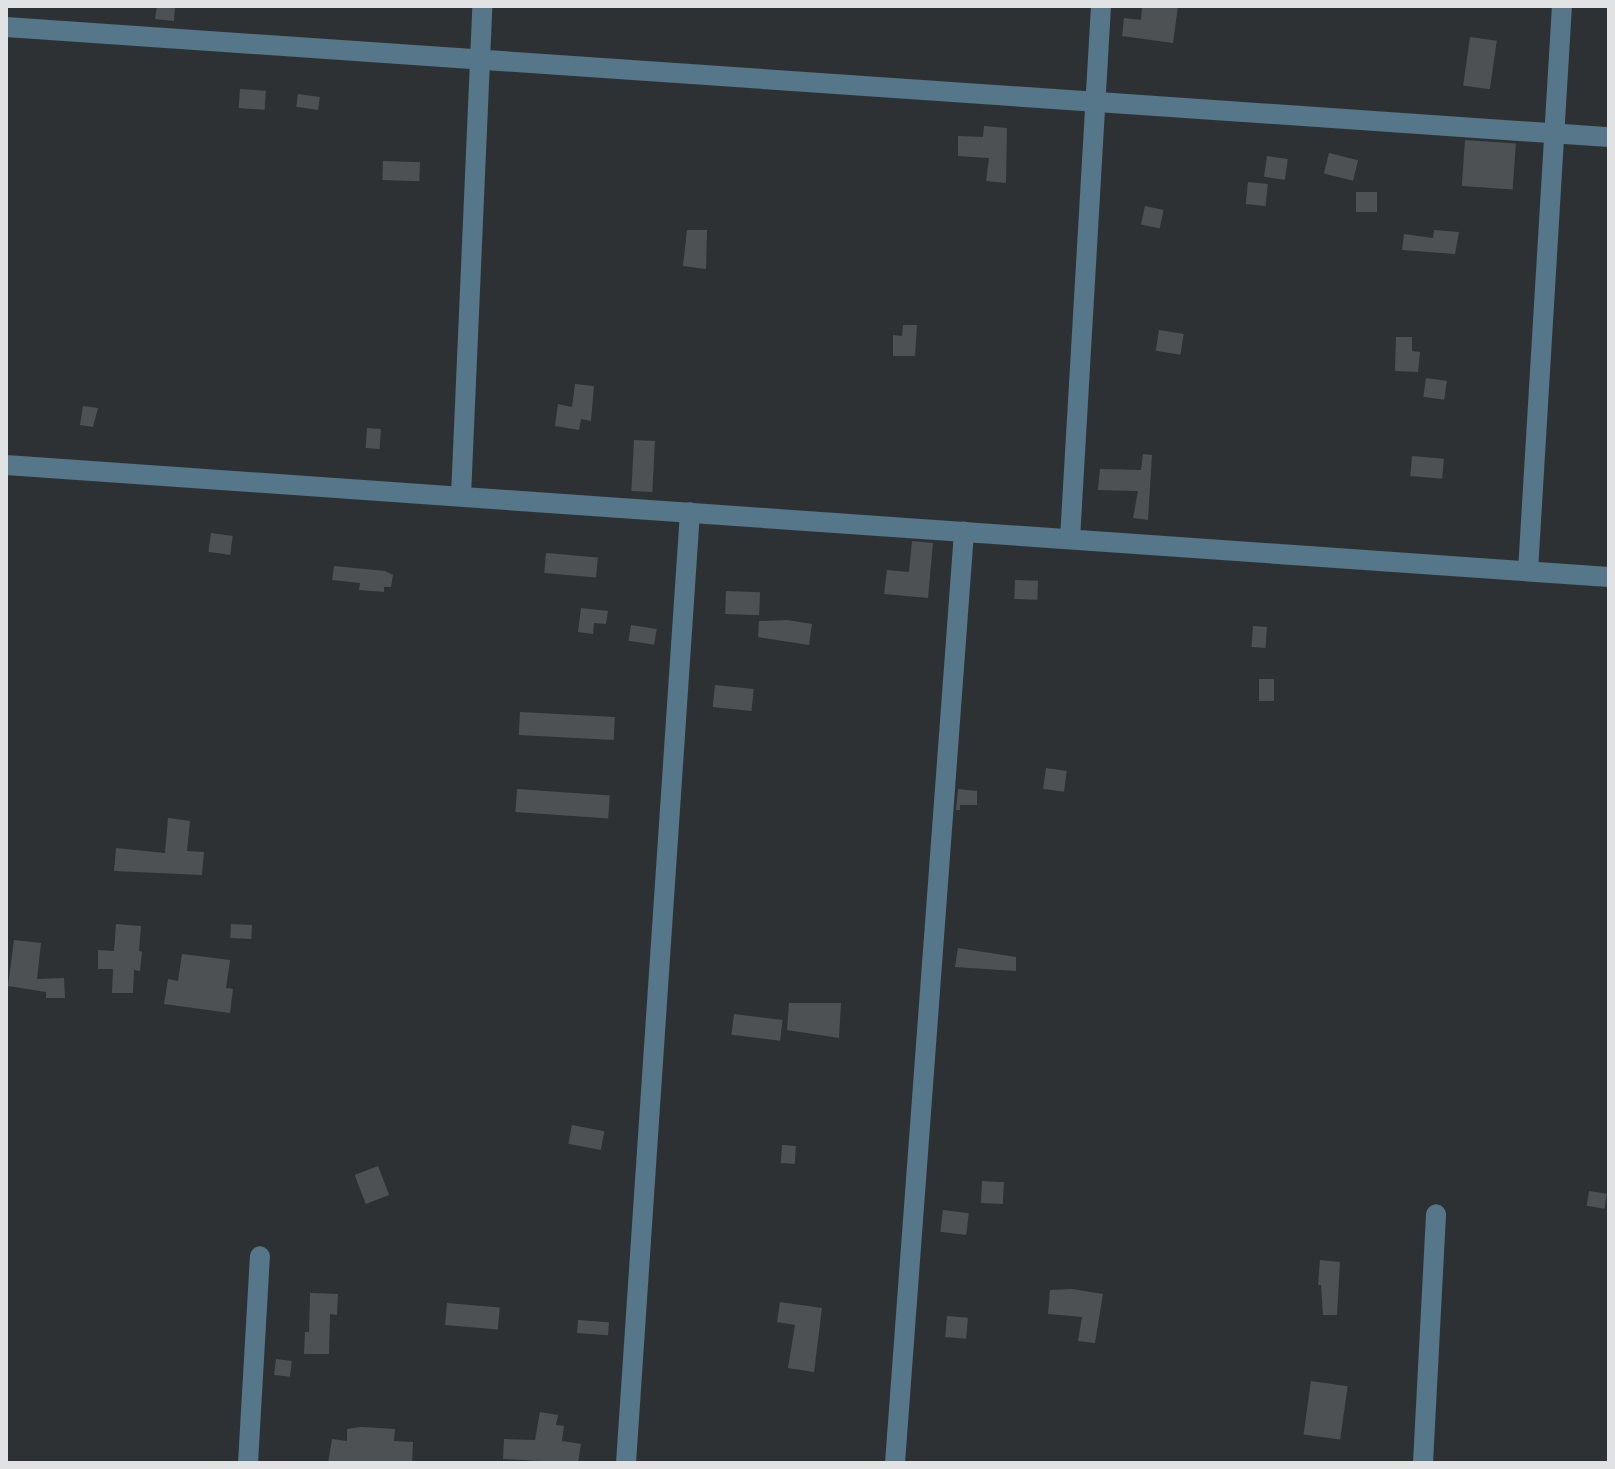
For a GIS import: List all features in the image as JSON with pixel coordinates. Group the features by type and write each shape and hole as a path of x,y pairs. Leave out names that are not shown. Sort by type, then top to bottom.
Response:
{"street":[{"path":"461,496 482,6"},
{"path":"1070,539 1101,6"},
{"path":"1528,571 1562,6"},
{"path":"6,27 1609,137"},
{"path":"6,465 1609,577"},
{"path":"626,1463 690,512"},
{"path":"895,1463 964,532"},
{"path":"1423,1463 1436,1214"},
{"path":"248,1463 260,1256"}],"building":[{"path":"157,6 175,6 174,21 155,19"},
{"path":"1142,6 1178,6 1173,43 1122,36 1124,18 1141,20"},
{"path":"1470,37 1497,41 1490,89 1463,86"},
{"path":"240,89 266,91 265,110 239,108"},
{"path":"298,94 320,97 318,110 296,107"},
{"path":"984,126 1007,128 1006,183 986,181 989,158 958,156 958,136 983,137"},
{"path":"1465,140 1516,144 1513,189 1462,186"},
{"path":"1329,153 1358,160 1353,181 1324,173"},
{"path":"1267,156 1288,159 1285,180 1264,177"},
{"path":"383,161 420,162 419,181 382,180"},
{"path":"1248,182 1268,184 1266,206 1246,204"},
{"path":"1356,192 1377,192 1377,212 1356,212"},
{"path":"1145,206 1164,210 1160,229 1141,225"},
{"path":"687,230 707,230 706,269 683,266"},
{"path":"1434,230 1459,232 1455,254 1402,250 1404,234 1433,238"},
{"path":"903,325 917,325 915,356 893,356 893,335 902,336"},
{"path":"1159,330 1184,334 1180,355 1156,351"},
{"path":"1396,337 1412,337 1412,351 1420,352 1418,372 1395,371"},
{"path":"1426,378 1447,381 1444,400 1423,397"},
{"path":"575,384 594,386 591,421 581,419 579,430 555,426 558,404 572,407"},
{"path":"83,406 98,408 93,427 80,425"},
{"path":"367,428 381,429 380,449 366,448"},
{"path":"634,440 655,441 652,492 631,491"},
{"path":"1143,454 1152,455 1148,520 1133,518 1138,491 1098,490 1100,469 1141,470"},
{"path":"1412,456 1444,459 1442,479 1410,476"},
{"path":"211,533 233,536 230,555 208,552"},
{"path":"912,541 933,543 928,598 884,594 887,570 909,572"},
{"path":"546,553 598,558 596,577 544,573"},
{"path":"334,566 385,571 393,575 391,587 384,587 384,592 359,590 360,583 332,580"},
{"path":"1015,580 1038,581 1037,600 1014,599"},
{"path":"726,591 760,592 759,615 725,614"},
{"path":"581,608 608,611 606,624 594,623 593,634 578,632"},
{"path":"787,620 812,624 809,645 758,637 759,621"},
{"path":"631,625 657,629 654,645 628,641"},
{"path":"1253,626 1267,627 1266,648 1252,647"},
{"path":"1259,679 1274,679 1274,701 1259,701"},
{"path":"715,685 754,689 751,711 713,707"},
{"path":"520,712 615,717 614,740 519,735"},
{"path":"1046,768 1067,771 1064,792 1043,789"},
{"path":"517,789 610,795 608,818 515,812"},
{"path":"958,789 977,791 977,805 960,805 960,810 956,810"},
{"path":"168,818 190,821 187,851 204,852 202,875 114,871 116,848 165,853"},
{"path":"116,924 141,926 140,971 134,970 133,993 112,993 113,969 98,969 98,950 114,951"},
{"path":"231,924 252,925 251,939 230,938"},
{"path":"14,940 41,943 37,979 64,978 65,998 46,998 46,992 8,986"},
{"path":"958,948 1016,957 1016,971 955,967"},
{"path":"182,954 230,960 226,988 233,989 230,1013 164,1004 168,979 178,981"},
{"path":"789,1003 841,1003 839,1038 787,1030"},
{"path":"734,1014 783,1020 780,1041 731,1035"},
{"path":"572,1125 604,1131 601,1150 568,1144"},
{"path":"782,1145 796,1146 795,1164 781,1163"},
{"path":"378,1166 389,1195 366,1204 355,1175"},
{"path":"982,1181 1004,1182 1003,1204 981,1203"},
{"path":"1589,1191 1607,1194 1604,1209 1587,1206"},
{"path":"943,1210 969,1213 966,1235 940,1232"},
{"path":"1320,1260 1340,1262 1337,1315 1323,1315 1321,1285 1318,1285"},
{"path":"1072,1289 1103,1294 1095,1343 1078,1341 1082,1317 1048,1314 1050,1290"},
{"path":"310,1293 338,1294 337,1315 330,1314 329,1354 304,1354 305,1332 309,1332"},
{"path":"780,1302 822,1308 814,1372 788,1368 795,1325 777,1322"},
{"path":"447,1303 500,1308 498,1330 445,1325"},
{"path":"947,1316 968,1318 966,1339 945,1337"},
{"path":"578,1320 609,1322 608,1335 577,1333"},
{"path":"276,1359 292,1361 290,1377 274,1375"},
{"path":"1311,1381 1348,1386 1340,1440 1303,1434"},
{"path":"540,1412 558,1415 556,1425 564,1426 562,1441 581,1444 578,1463 503,1459 504,1439 535,1440"},
{"path":"347,1429 395,1429 394,1441 413,1442 412,1463 328,1463 332,1439 347,1441"}]}
